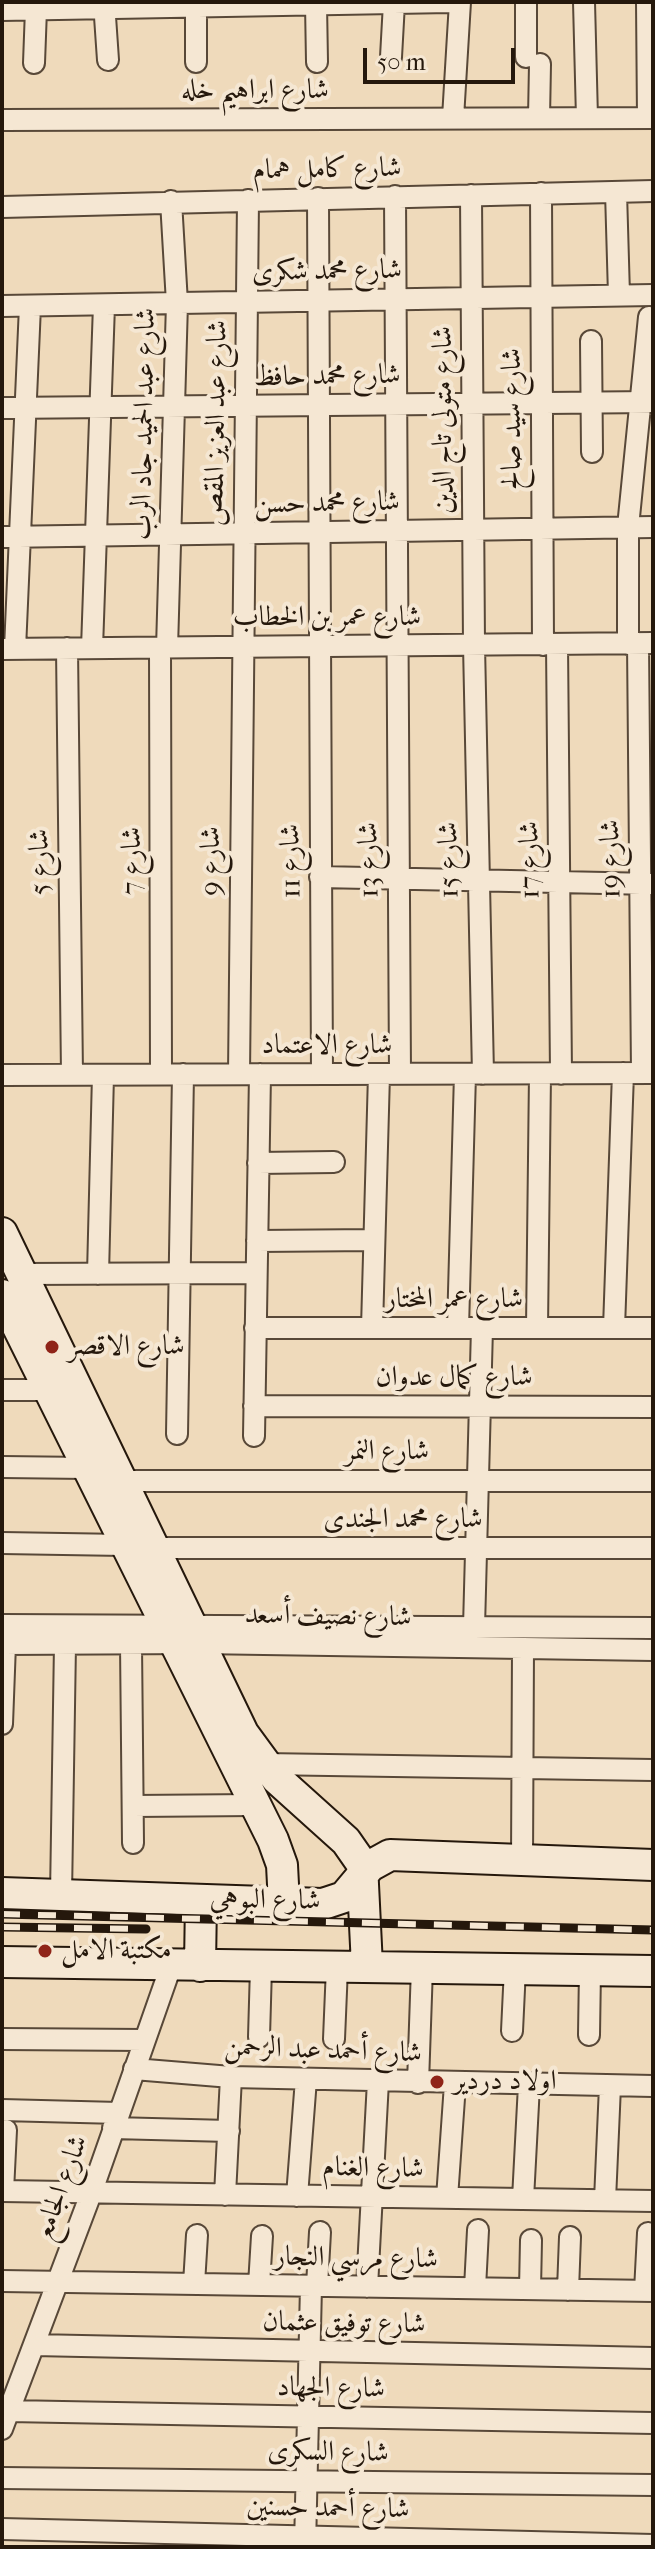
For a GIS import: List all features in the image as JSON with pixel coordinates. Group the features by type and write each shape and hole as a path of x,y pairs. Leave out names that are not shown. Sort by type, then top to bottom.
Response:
{"street":[{"path":"2,10 105,5 450,2"},
{"path":"453,118 460,2"},
{"path":"526,2 539,118"},
{"path":"584,2 587,118"},
{"path":"647,2 651,118"},
{"path":"391,57 394,3"},
{"path":"316,4 317,62"},
{"path":"105,5 108,60"},
{"path":"196,62 200,5"},
{"path":"34,63 41,7"},
{"name":"شارع ابراهيم خله","path":"2,120 651,118"},
{"name":"شارع كامل همام","path":"2,207 653,191"},
{"path":"616,192 619,295"},
{"name":"شارع سيد صالح","path":"541,193 542,529 550,644"},
{"name":"شارع متولى تاج الدين","path":"471,195 474,645"},
{"name":"شارع 13","path":"372,1328 374,1240 390,1074 398,879 395,196"},
{"name":"شارع 11","path":"318,198 322,1074"},
{"name":"شارع عبد العزيز المقص","path":"241,647 248,200"},
{"name":"شارع عبد الحميد جاد الرب","path":"164,648 177,303 171,201"},
{"name":"شارع محمد شكرى","path":"2,306 653,295"},
{"path":"92,648 104,305"},
{"path":"8,649 11,537 26,408 30,306"},
{"name":"شارع 19","path":"614,1328 639,1073 647,884 640,643 628,527 647,402 649,317"},
{"path":"591,341 592,452"},
{"name":"شارع محمد حافظ","path":"2,408 647,402"},
{"name":"شارع محمد حسن","path":"11,537 653,527"},
{"name":"شارع عمر بن الخطاب","path":"8,649 640,643"},
{"name":"شارع 17","path":"537,1328 559,882 550,644"},
{"name":"شارع 15","path":"458,1328 474,1074 478,881 474,645"},
{"name":"شارع 9","path":"241,647 249,1074 258,1163 254,1436"},
{"name":"شارع 5","path":"67,648 72,1075"},
{"name":"شارع 7","path":"161,1074 164,648"},
{"path":"320,877 647,884"},
{"name":"شارع الاعتماد","path":"2,1075 639,1073"},
{"path":"177,1434 183,1074"},
{"path":"98,1274 103,1075"},
{"path":"258,1163 334,1162"},
{"path":"2,1233 10,1301 48,1390 87,1468 139,1546 182,1635 282,1865 284,1904"},
{"path":"257,1241 374,1240"},
{"path":"10,1301 98,1274 256,1273"},
{"path":"10,1301 122,1481 139,1546"},
{"name":"شارع عمر المختار","path":"255,1328 653,1328"},
{"path":"474,1627 482,1328"},
{"path":"2,1390 48,1390"},
{"name":"شارع كمال عدوان","path":"254,1406 653,1407"},
{"path":"2,1467 87,1468"},
{"name":"شارع النمر","path":"122,1481 653,1481"},
{"name":"شارع محمد الجندى","path":"2,1543 653,1548"},
{"name":"شارع نصيف أسعد","path":"3,1638 474,1627 653,1628"},
{"path":"182,1635 264,1764 288,1791 346,1841 365,1873 352,1967 334,2039"},
{"name":"شارع نصيف أسعد","path":"3,1638 65,1644 131,1644 182,1635 653,1650"},
{"path":"2,1724 3,1638"},
{"path":"61,1895 65,1644"},
{"path":"131,1644 133,1843"},
{"path":"522,1862 523,1648"},
{"path":"264,1764 653,1770"},
{"path":"133,1806 255,1805"},
{"name":"شارع البوهي","path":"2,1893 284,1904 334,1902 353,1890 376,1861 398,1855 653,1865"},
{"path":"186,1966 201,1900"},
{"path":"2,1962 653,1971"},
{"name":"شارع الجامع","path":"6,2410 92,2191 144,2040 186,1966"},
{"path":"259,2037 261,1967"},
{"path":"418,2083 422,1967"},
{"path":"512,2031 515,1968"},
{"path":"589,2035 590,1970"},
{"path":"2,2039 144,2040"},
{"name":"شارع أحمد عبد الرحمن","path":"134,2069 231,2077 653,2086"},
{"path":"225,2195 231,2077"},
{"path":"297,2196 306,2079"},
{"path":"367,2287 378,2081"},
{"path":"447,2198 455,2084"},
{"path":"523,2199 529,2085"},
{"path":"605,2200 610,2086"},
{"path":"2,2191 4,2120 116,2120 229,2131"},
{"name":"شارع الغنام","path":"2,2191 653,2201"},
{"path":"475,2288 478,2230"},
{"path":"306,2542 310,2351 320,2232"},
{"path":"648,2233 649,2291"},
{"path":"194,2284 197,2235"},
{"path":"259,2285 262,2236"},
{"path":"568,2290 570,2237"},
{"path":"530,2289 531,2240"},
{"name":"شارع مرسي النجار","path":"2,2281 649,2291"},
{"name":"شارع توفيق عثمان","path":"34,2345 653,2358"},
{"name":"شارع الجهاد","path":"6,2410 653,2423"},
{"name":"شارع السكرى","path":"2,2478 653,2485"},
{"name":"شارع أحمد حسنين","path":"2,2529 211,2541 653,2545"}],"railway":[{"path":"2,1914 653,1930"},
{"path":"2,1927 146,1929"}],"place":[{"name":"شارع الاقصر","path":"52,1347"},
{"name":"مكتبة الامل","path":"45,1951"},
{"name":"اولاد دردير","path":"437,2082"}]}
